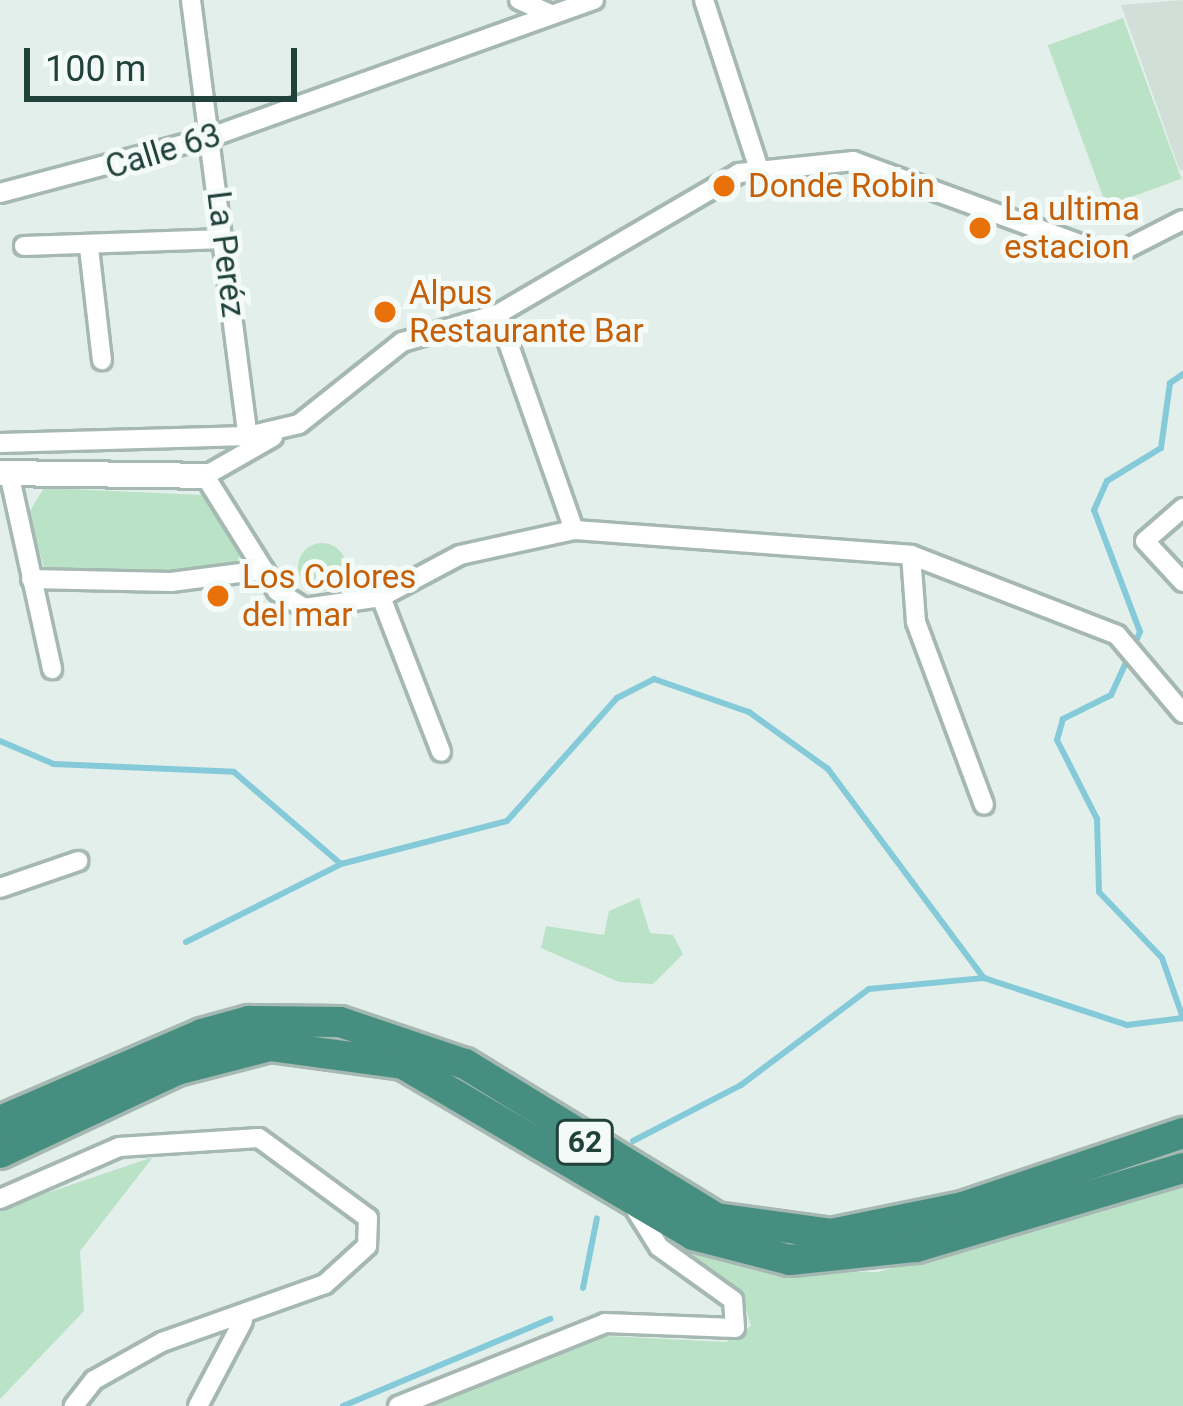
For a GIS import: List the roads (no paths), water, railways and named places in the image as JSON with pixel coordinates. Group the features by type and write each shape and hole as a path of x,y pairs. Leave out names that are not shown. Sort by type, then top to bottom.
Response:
{"highway":[{"name":"62","path":"0,1121 202,1034 340,1022 465,1064 716,1218 831,1234 963,1207 1183,1133"},
{"name":"62","path":"0,1153 177,1070 270,1046 327,1047 451,1084 631,1200 728,1248 826,1261 916,1246 1183,1168"}],"street":[{"name":"La Peréz","path":"191,0 248,436"},
{"path":"519,0 552,15"},
{"name":"Calle 63","path":"0,193 211,137 594,0"},
{"path":"704,0 759,169"},
{"path":"52,669 4,473 206,476 299,424 402,342 498,314 759,169 854,160 1093,249 1124,250 1183,220"},
{"path":"25,246 89,248 224,239"},
{"path":"89,248 102,360"},
{"path":"498,314 574,530"},
{"path":"0,443 248,436 299,424"},
{"path":"120,443 120,477"},
{"path":"206,476 264,570 304,608 381,597 460,555 574,530 911,554 1130,644 1183,712"},
{"path":"1183,508 1146,545 1183,582"},
{"path":"911,554 916,622 984,805"},
{"path":"31,579 206,581 264,570"},
{"path":"381,597 441,752"},
{"path":"0,888 78,861"},
{"path":"0,1199 119,1147 259,1138 362,1206 368,1246 325,1284 243,1322 161,1342 94,1380 74,1406"},
{"path":"398,1406 604,1323 735,1328 733,1300 659,1246 631,1200"},
{"path":"198,1406 243,1322"}],"waterway":[{"path":"1183,374 1170,383 1161,448 1107,481 1094,510 1140,632 1111,695 1063,719 1057,740 1097,819 1099,892 1162,958 1183,1018"},
{"path":"0,741 54,764 234,772 341,864 507,821 617,698 654,679 749,712 828,769 984,978 1127,1025 1183,1018"},
{"path":"186,942 341,864"},
{"path":"633,1141 741,1085 869,989 984,978"},
{"path":"583,1288 597,1218"},
{"path":"343,1406 550,1319"}],"place":[{"name":"Donde Robin","path":"724,186"},
{"name":"La ultima estacion","path":"980,228"},
{"name":"Alpus Restaurante Bar","path":"385,312"},
{"name":"Los Colores del mar","path":"218,596"}]}
